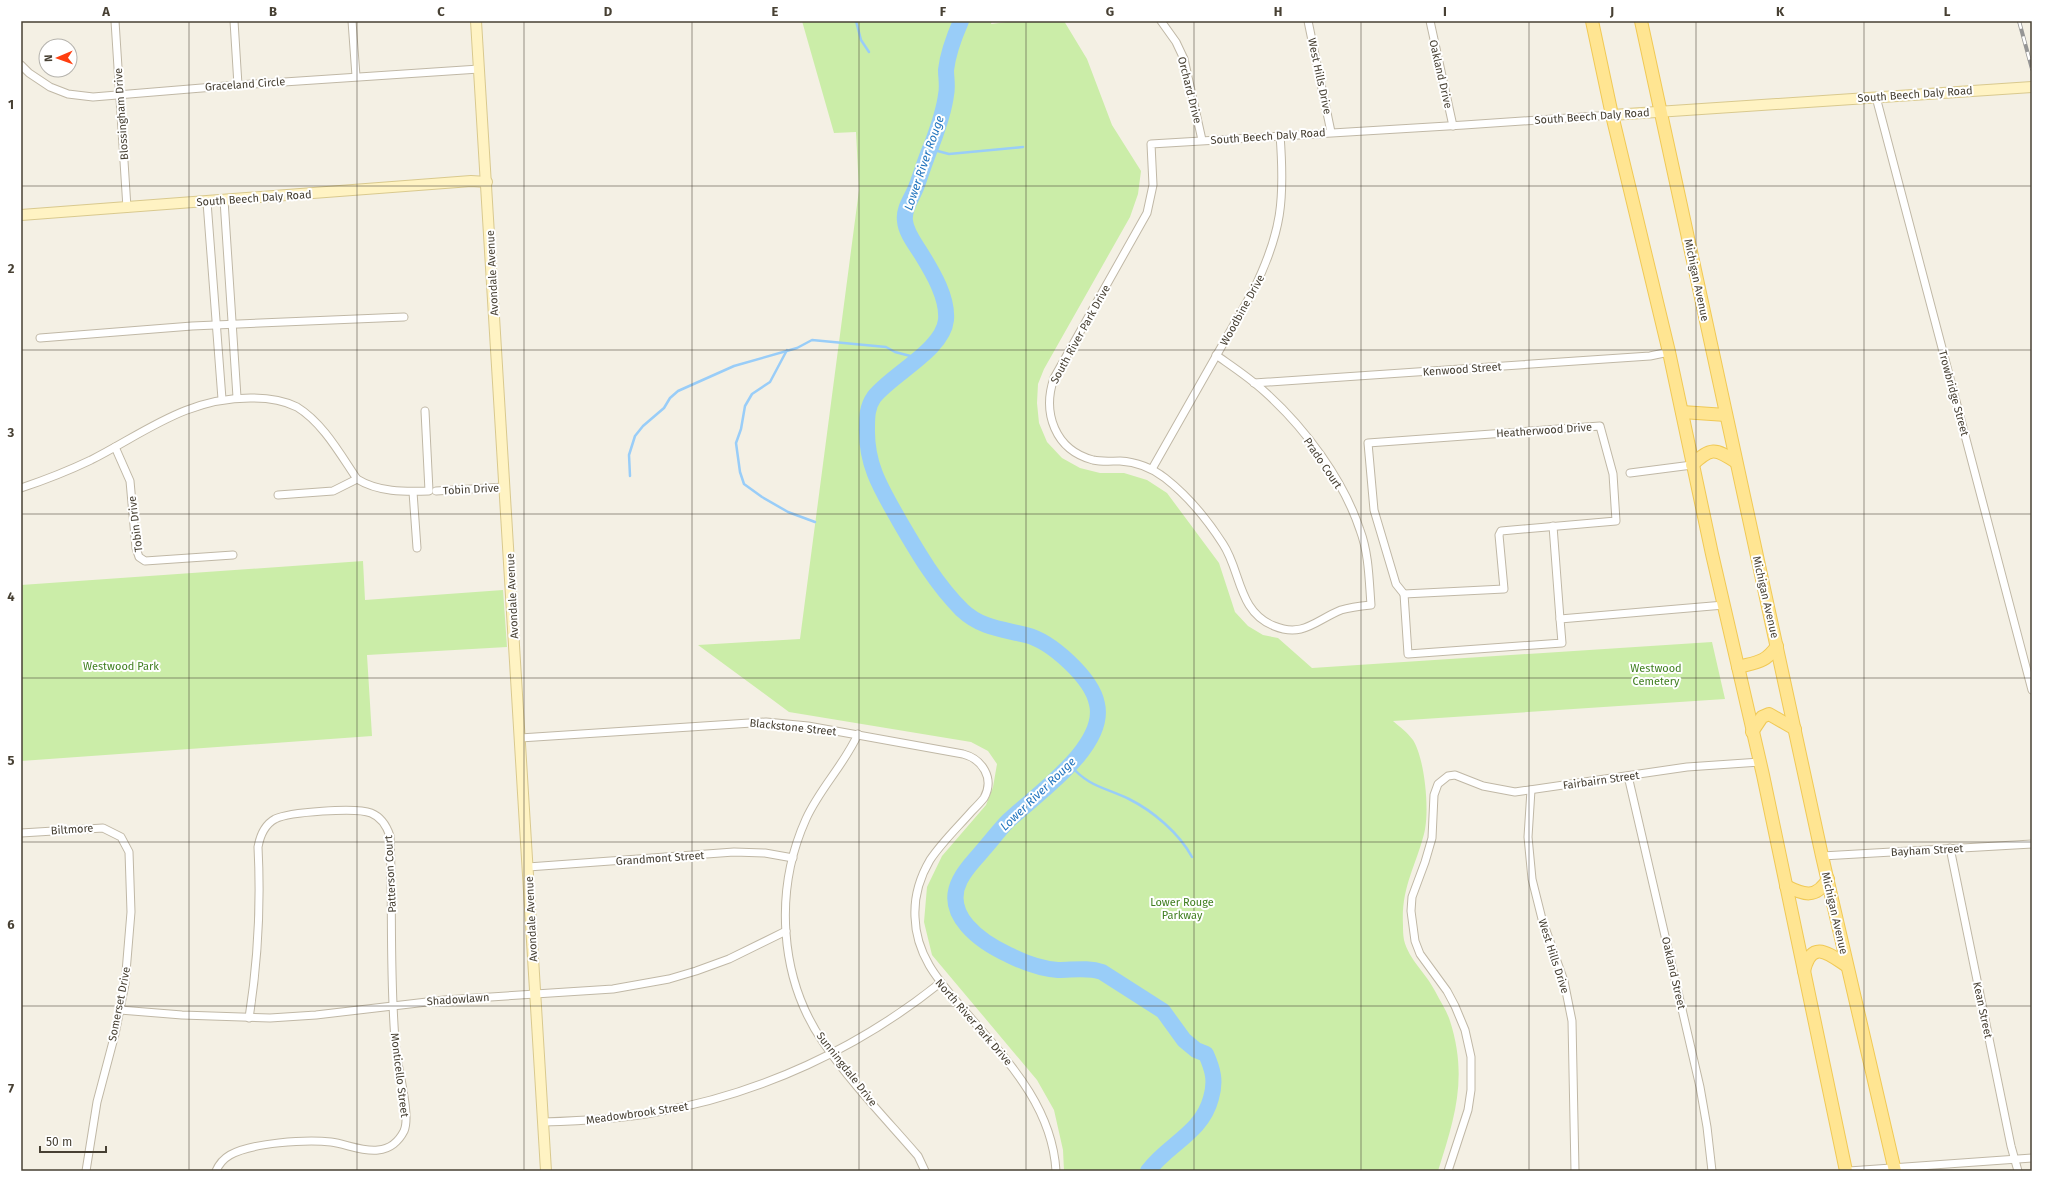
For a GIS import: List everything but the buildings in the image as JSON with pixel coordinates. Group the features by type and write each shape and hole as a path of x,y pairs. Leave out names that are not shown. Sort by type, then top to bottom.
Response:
{"main road":[{"path":"1592,21 1612,115 1669,352 1692,465 1760,762 1848,1171"},
{"name":"Michigan Avenue","path":"1641,21 1662,111 1736,462 1822,856 1895,1169"},
{"path":"1682,412 1726,415"},
{"path":"1692,465 1704,454 1716,452 1722,452 1736,462"},
{"path":"1738,667 1762,661 1770,657 1777,646"},
{"path":"1752,732 1762,717 1769,714 1777,717 1795,729"},
{"path":"1786,886 1799,892 1812,893 1824,886 1828,879"},
{"path":"1804,971 1806,962 1811,955 1820,951 1827,952 1848,966"}],"street":[{"name":"Blossingham Drive","path":"115,21 127,208"},
{"path":"234,21 238,85"},
{"path":"352,21 356,76"},
{"name":"Avondale Avenue","path":"476,21 546,1171"},
{"name":"Orchard Drive","path":"1162,21 1176,42 1184,60 1202,140"},
{"name":"West Hills Drive","path":"1308,21 1331,132"},
{"name":"Oakland Drive","path":"1430,21 1453,126"},
{"name":"Graceland Circle","path":"21,65 40,81 68,94 93,97 356,76 479,69"},
{"name":"South Beech Daly Road","path":"1151,144 1280,135 1453,126 1876,96 2032,87"},
{"name":"Trowbridge Street","path":"1876,96 2032,690"},
{"name":"Woodbine Drive","path":"1152,469 1253,291 1274,243 1283,196 1280,135"},
{"name":"South River Park Drive","path":"1151,144 1153,185 1146,213 1054,378 1050,389 1050,416 1055,429 1065,443 1076,452 1094,460 1130,462 1152,469 1180,491 1213,530 1232,560 1246,602 1253,612 1264,621 1283,629 1300,630 1312,626 1342,610 1371,605"},
{"name":"South Beech Daly Road","path":"21,215 471,181 487,182"},
{"path":"224,200 237,398"},
{"path":"207,202 222,399"},
{"path":"40,338 232,324 404,317"},
{"name":"Kenwood Street","path":"1254,383 1650,356 1669,352"},
{"name":"Prado Court","path":"1216,355 1266,393 1304,435 1325,463 1343,493 1360,530 1369,571 1371,605"},
{"name":"Tobin Drive","path":"21,488 63,474 176,413 222,399 267,398 281,401 296,407 318,425 357,479 378,489 413,492 428,491 425,411"},
{"name":"Heatherwood Drive","path":"1404,594 1504,589 1498,535 1501,531 1616,521 1613,474 1600,426 1368,444 1374,510 1396,584 1404,594 1408,654 1562,643 1560,620"},
{"name":"Tobin Drive","path":"115,447 130,481 136,548 139,557 145,561 233,555"},
{"path":"1630,473 1692,465"},
{"path":"278,495 333,491 357,479"},
{"name":"Tobin Drive","path":"436,491 505,487"},
{"path":"413,492 417,548"},
{"path":"1553,526 1560,620 1724,604"},
{"name":"Blackstone Street","path":"520,738 753,722 808,726 858,734 970,756 981,763 986,772 988,785 985,794"},
{"name":"Sunningdale Drive","path":"858,734 853,746 814,802 798,838 786,892 786,932 791,965 800,997 815,1028 831,1053 918,1156 925,1171"},
{"name":"Fairbairn Street","path":"1448,1171 1468,1110 1471,1090 1471,1057 1465,1030 1455,1006 1447,991 1420,954 1412,930 1411,911 1412,896 1426,862 1432,838 1435,791 1438,784 1445,778 1455,775 1463,776 1497,789 1514,792 1687,767 1760,762"},
{"name":"Oakland Street","path":"1628,776 1700,1087 1707,1127 1712,1171"},
{"name":"West Hills Drive","path":"1531,790 1528,837 1532,879 1542,918 1564,981 1572,1021 1576,1171"},
{"name":"North River Park Drive","path":"985,794 932,858 923,874 916,895 914,917 918,939 923,954 935,977 1015,1070 1032,1096 1050,1135 1056,1171"},
{"name":"Patterson Court","path":"249,1018 259,944 259,840 264,828 274,820 284,816 342,810 366,812 379,818 388,829 390,836 392,879 393,1005"},
{"name":"Biltmore","path":"21,833 98,827 109,830 120,837"},
{"name":"Somerset Drive","path":"86,1171 97,1102 120,1010 128,962 131,912 128,852 120,837"},
{"name":"Bayham Street","path":"1822,856 2032,844"},
{"name":"Kean Street","path":"1950,848 2014,1159 2018,1171"},
{"name":"Grandmont Street","path":"528,867 734,852 765,853 793,858"},
{"name":"Shadowlawn","path":"120,1010 249,1018 316,1015 393,1005 614,989 669,979 729,959 786,932"},
{"name":"Meadowbrook Street","path":"543,1122 629,1116 695,1104 763,1084 831,1053 890,1020 940,983"},
{"name":"Monticello Street","path":"216,1171 222,1161 229,1155 262,1146 298,1142 330,1142 379,1150 386,1148 398,1140 406,1126 406,1113 396,1052 393,1005"},
{"path":"1848,1171 1895,1169 2032,1158"}],"green space":[{"name":"Lower Rouge Parkway","path":"802,21 992,21 991,24 1015,21 1064,21 1087,59 1112,125 1141,171 1138,194 1130,217 1044,369 1038,384 1037,403 1039,423 1047,442 1062,458 1080,468 1100,473 1124,473 1147,480 1167,493 1219,563 1235,612 1248,626 1263,635 1278,638 1312,668 1712,642 1725,699 1393,721 1411,737 1417,749 1421,760 1426,800 1426,824 1424,834 1409,878 1404,900 1404,940 1410,954 1431,984 1447,1014 1455,1041 1458,1060 1459,1079 1454,1115 1438,1171 1064,1171 1063,1150 1054,1110 1037,1080 932,955 924,922 927,887 942,856 986,805 993,787 997,764 988,751 971,742 789,712 698,645 800,639 859,190 856,132 834,133"},
{"name":"Westwood Park","path":"363,561 365,600 503,590 507,647 367,655 372,736 21,761 21,585"}],"waterway":[{"path":"856,21 861,40 869,52"},
{"name":"Lower River Rouge","path":"961,21 948,57 946,70 947,92 944,107 917,185 905,212 906,225 909,234 939,286 945,303 946,320 943,331 927,351 892,379 874,397 868,412 867,442 876,477 900,522 928,568 944,590 962,610 969,616 984,624 1026,635 1047,645 1079,672 1094,694 1097,704 1097,720 1091,737 1066,769 1008,821 968,868 960,880 956,893 956,905 960,916 976,935 1014,958 1033,965 1058,970 1086,969 1102,972 1163,1011 1184,1040 1196,1050 1206,1054 1212,1070 1213,1081 1213,1092 1207,1110 1184,1138 1165,1153 1148,1171"},
{"path":"930,149 949,154 1023,147"},
{"path":"630,476 629,455 635,436 643,426 664,408 670,398 678,391 734,366 797,348 812,340 886,347 895,352 918,358"},
{"path":"787,350 770,382 752,394 745,406 741,429 736,443 740,472 744,484 762,497 788,512 815,522"},
{"path":"1070,765 1090,782 1129,799 1156,816 1173,831 1187,848 1192,857"}],"railway":[{"path":"2019,21 2032,69"}],"park label":[{"name":"Westwood Cemetery","path":"1656,674"}]}
